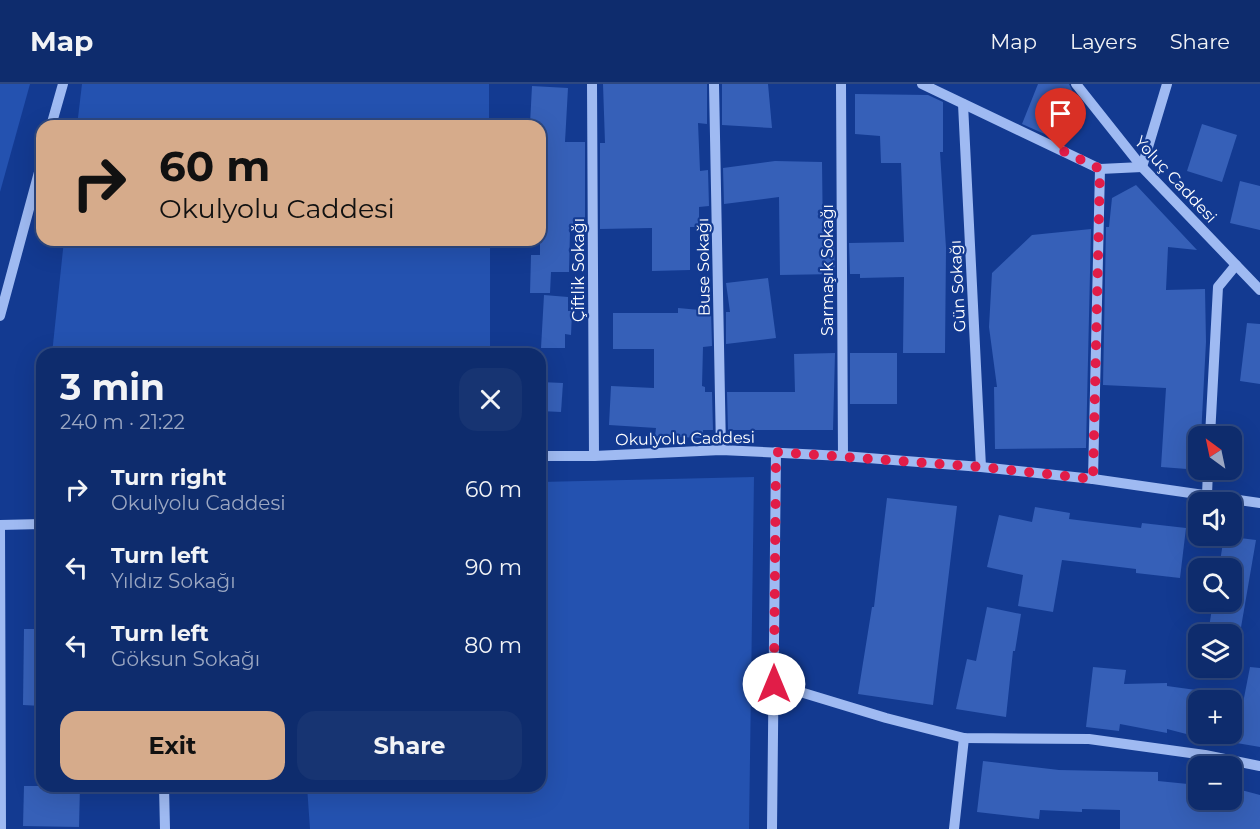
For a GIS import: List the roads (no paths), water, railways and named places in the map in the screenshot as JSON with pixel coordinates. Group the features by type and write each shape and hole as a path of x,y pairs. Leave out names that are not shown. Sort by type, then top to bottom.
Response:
{"street":[{"path":"53,120 63,84"},
{"name":"Çiftlik Sokağı","path":"592,84 594,456"},
{"name":"Buse Sokağı","path":"714,84 721,450"},
{"name":"Sarmaşık Sokağı","path":"841,84 843,456"},
{"path":"922,84 1100,169 1142,167 1167,84"},
{"name":"Yoluç Caddesi","path":"1076,84 1142,167 1260,290"},
{"name":"Gün Sokağı","path":"963,104 981,467"},
{"path":"1093,479 1100,169"},
{"path":"0,316 36,183"},
{"path":"1211,426 1218,287 1236,265"},
{"name":"Okulyolu Caddesi","path":"546,456 721,450 776,452 981,467 1188,492"},
{"path":"772,829 776,452"},
{"name":"Okulyolu Caddesi","path":"1242,500 1260,503"},
{"path":"1,829 0,525 36,524"},
{"path":"774,684 886,718 964,738 1089,739 1205,755 1260,766"},
{"path":"954,829 964,738"},
{"path":"164,792 165,829"}]}
